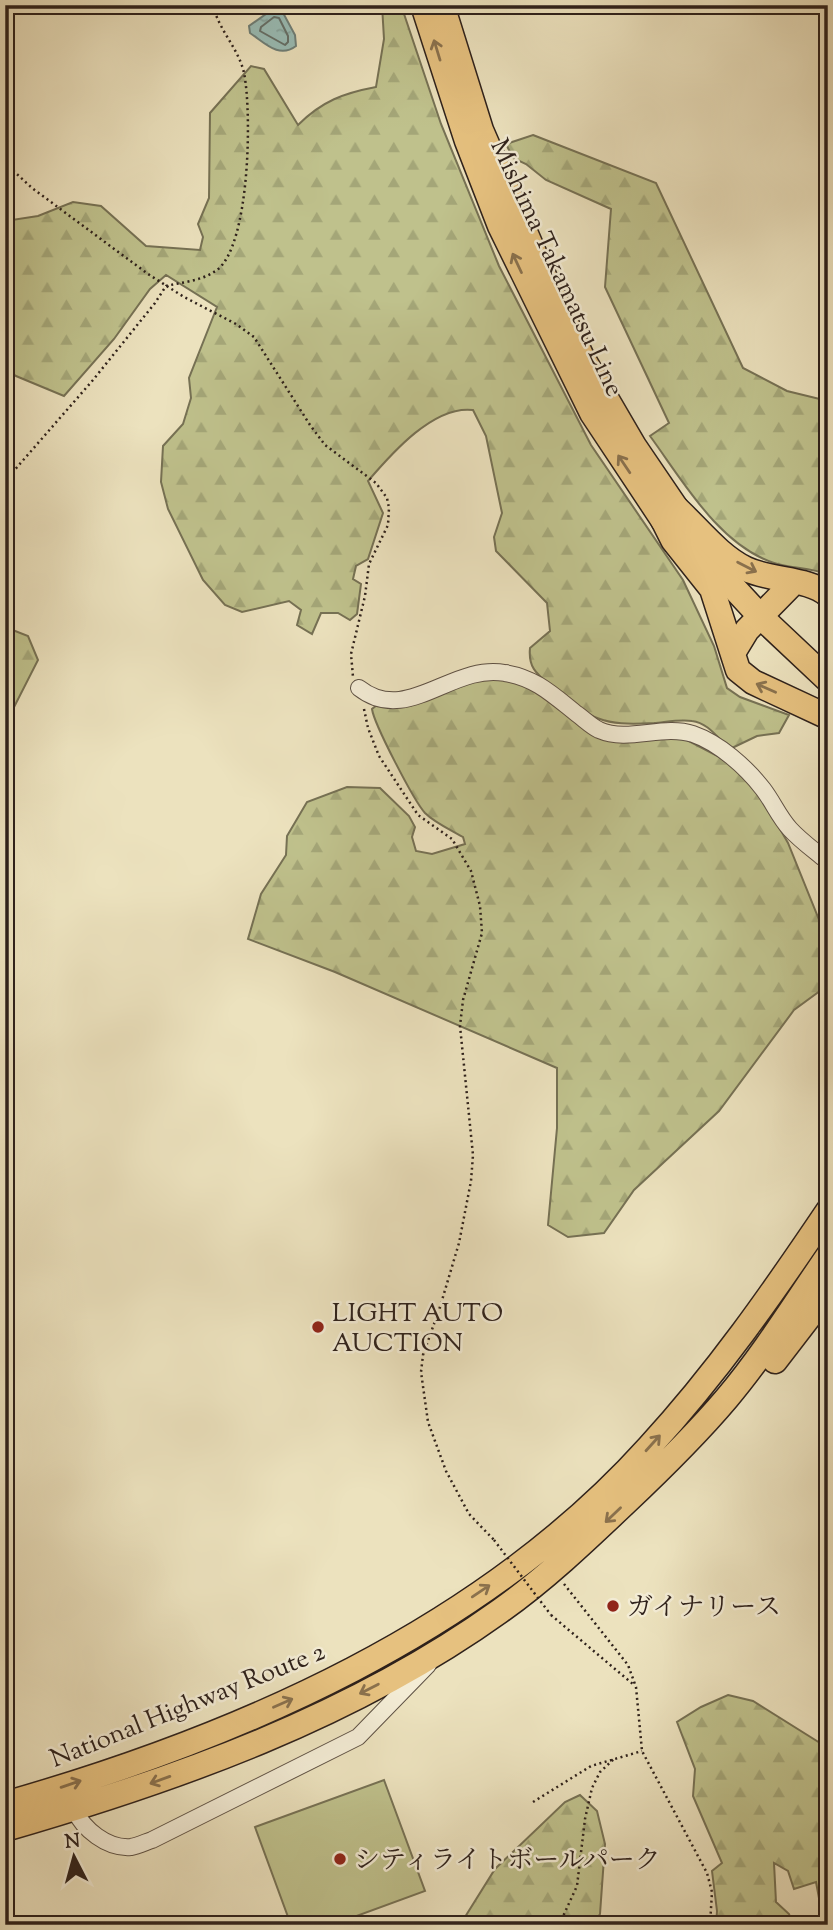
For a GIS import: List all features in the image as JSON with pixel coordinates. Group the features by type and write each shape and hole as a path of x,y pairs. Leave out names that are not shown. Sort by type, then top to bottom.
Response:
{"main road":[{"name":"Mishima Takamatsu Line","path":"424,5 467,141 500,226 592,413 669,514 709,561 760,616 828,680"},
{"name":"Mishima Takamatsu Line","path":"442,5 481,130 548,285 582,357 634,446 669,514"},
{"path":"669,514 744,568 772,579 812,585 828,595"},
{"path":"669,514 673,540 712,589 738,670 753,682 828,716"},
{"path":"733,653 738,642 760,616 794,582"},
{"name":"National Highway Route 2","path":"5,1804 165,1751 282,1704 369,1662 498,1580 551,1539 648,1449 722,1363 828,1211"},
{"name":"National Highway Route 2","path":"5,1829 74,1809 203,1765 293,1728 443,1648 501,1610 585,1541 684,1447 728,1397 828,1256"},
{"path":"684,1447 720,1422 752,1391 828,1292"}],"street":[{"path":"359,688 370,696 404,700 422,695 459,677 501,672 534,681 596,729 614,735 668,731 690,733 709,741 734,761 762,788 789,828 822,857 828,859"},
{"path":"74,1809 80,1822 109,1843 131,1847 152,1840 358,1737 443,1648"}],"path":[{"path":"5,481 93,380 166,286 202,278 219,269 233,247 243,200 249,121 244,71 214,5"},
{"path":"5,163 84,229 166,286 236,324 254,337 325,445 376,482 387,498 388,525 369,564 350,667 379,756 418,815 452,839 471,871 480,906 482,933 463,1000 460,1026 472,1155 471,1181 459,1243 423,1355 422,1372 428,1423 446,1471 468,1514 494,1540 551,1615 636,1687"},
{"path":"552,1569 628,1665 636,1687 642,1751 707,1873 712,1892 710,1925"},
{"path":"533,1802 591,1766 642,1751"},
{"path":"559,1925 577,1886 585,1819 592,1788 600,1772 615,1758"}],"green space":[{"path":"382,5 401,5 441,124 499,266 591,445 683,580 714,646 727,688 740,697 789,715 779,733 757,736 730,749 698,722 609,722 588,714 538,674 530,661 530,648 550,631 547,603 496,551 494,537 502,513 486,436 473,410 458,410 429,423 401,445 368,481 383,513 368,559 356,566 353,579 361,584 357,614 350,620 338,613 321,613 312,634 297,625 301,610 289,601 242,612 225,605 203,580 168,509 161,482 163,446 183,424 191,398 189,378 217,307 166,275 150,289 114,339 64,396 16,376 5,368 5,221 38,216 73,202 101,206 146,246 200,250 203,237 198,224 209,198 210,113 251,66 264,69 298,125 334,99 376,87 384,39"},
{"path":"533,135 656,183 743,368 787,391 828,401 828,575 774,563 736,542 704,510 650,436 669,423 605,287 611,209 546,180 526,164 513,158 506,144"},
{"path":"5,627 28,636 38,660 10,715 11,769 5,771"},
{"path":"476,679 513,679 530,687 595,734 685,739 729,762 763,799 788,843 828,942 828,985 794,1010 719,1111 634,1190 604,1233 568,1237 548,1225 557,1128 557,1068 335,972 248,939 261,894 286,855 287,836 307,802 347,787 380,788 409,816 415,827 412,837 416,851 432,854 465,844 463,837 433,820 420,806 387,745 372,709 377,705 410,706 460,683"},
{"path":"728,1695 753,1701 828,1748 828,1925 824,1925 816,1882 794,1889 788,1871 774,1863 776,1902 789,1914 793,1925 716,1925 712,1871 722,1863 693,1796 695,1769 677,1722"},
{"name":"シティライトボールパーク","path":"384,1780 425,1891 332,1925 291,1925 255,1827"},
{"path":"580,1795 597,1811 605,1844 600,1914 593,1925 460,1925 495,1869 565,1802"}],"water":[{"path":"276,7 281,9 295,35 296,46 290,50 272,48 250,33 249,26"}],"place":[{"name":"LIGHT AUTO AUCTION","path":"318,1327"},
{"name":"ガイナリース","path":"613,1606"},
{"name":"シティライトボールパーク","path":"340,1859"}]}
